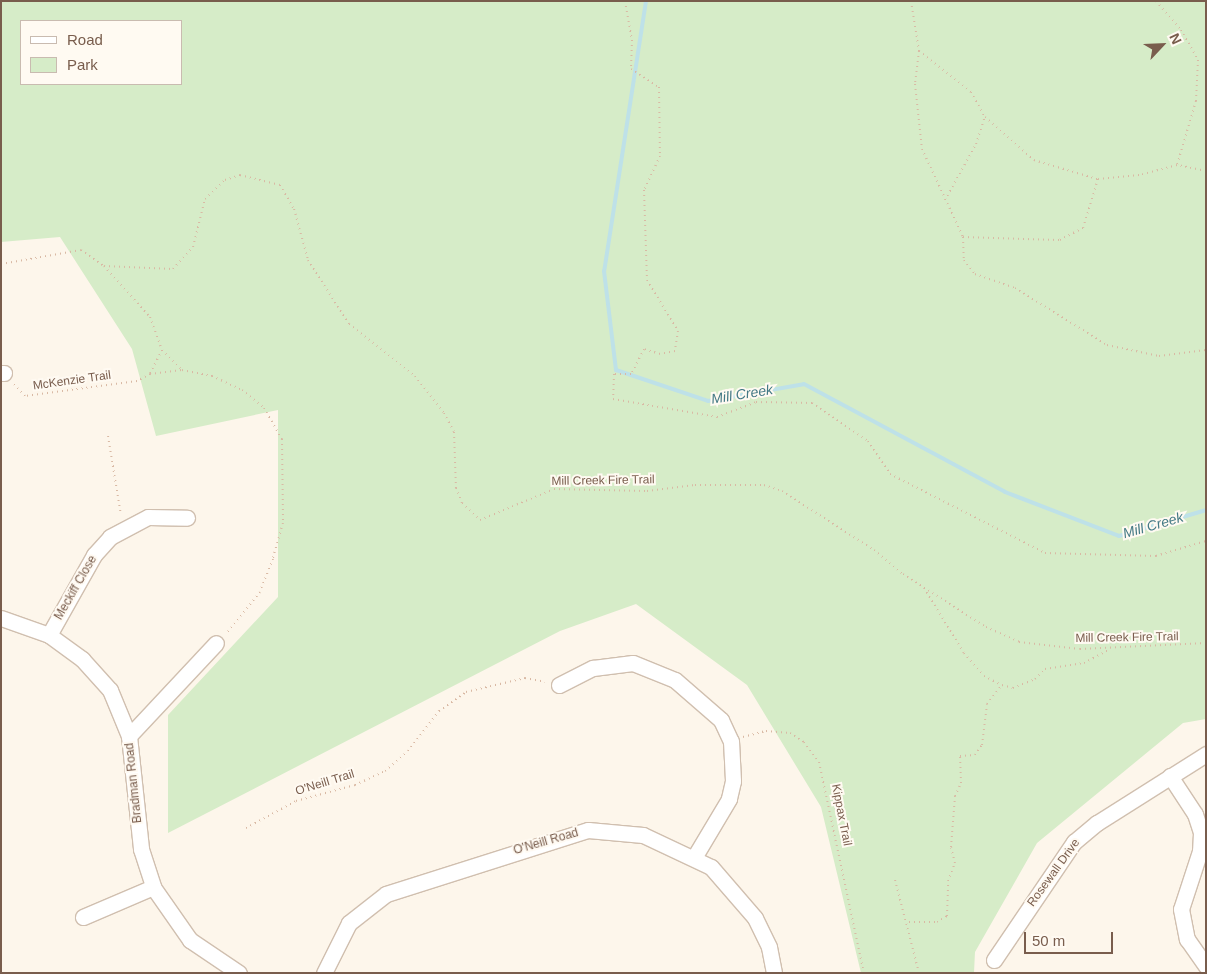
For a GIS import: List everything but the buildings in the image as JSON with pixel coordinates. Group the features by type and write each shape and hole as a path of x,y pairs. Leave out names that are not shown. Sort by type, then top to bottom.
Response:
{"street":[{"name":"Meckiff Close","path":"49,635 94,555 124,527 161,515 187,518"},
{"name":"Bradman Road","path":"1,618 49,635 101,679 121,711 129,736 141,849 153,887 168,915 190,940 239,973"},
{"path":"129,736 216,644"},
{"path":"559,685 593,668 633,663 695,694 721,720 731,741 734,764 729,800 695,856"},
{"name":"Rosewall Drive","path":"994,960 1074,842 1170,776 1206,754"},
{"path":"1170,776 1195,814 1201,833 1200,851 1181,909 1187,939 1206,966"},
{"name":"O'Neill Road","path":"324,973 349,923 363,908 386,894 526,846 588,830 643,835 695,856 727,882 755,918 769,946 774,973"},
{"path":"83,917 153,887"}],"path":[{"path":"625,1 632,40 631,69 658,87 660,156 644,190 647,280 678,331 675,350 660,354 644,349 631,374 614,374 613,399 717,416 756,402 812,403 868,441 890,474 1045,553 1156,556 1206,541"},
{"path":"911,1 920,52 915,84 922,149 963,237 964,260 975,274 1015,288 1108,345 1159,356 1206,350"},
{"path":"1156,1 1181,30 1198,60 1196,101 1177,165"},
{"path":"920,52 970,92 985,117 1034,160 1098,179 1138,175 1177,165 1206,170"},
{"path":"945,200 968,160 985,117"},
{"name":"Mill Creek Fire Trail","path":"104,266 173,269 193,247 194,226 205,199 225,180 240,176 280,185 294,209 308,260 349,324 415,376 444,413 454,432 456,488 462,503 480,520 554,489 647,491 696,484 764,485 782,491 874,550 923,586 986,627 1018,642 1112,648 1206,643"},
{"path":"963,237 1059,240 1083,228 1098,179"},
{"path":"1,264 81,250 104,266 150,317 162,350 182,370"},
{"path":"150,374 162,350"},
{"name":"McKenzie Trail","path":"2,373 25,396 137,381 150,374 182,370 212,376 242,390 264,408 282,439 283,523 273,559 260,592 240,621 216,644"},
{"path":"108,436 124,527"},
{"path":"923,586 964,653 984,676 1002,686 1013,688 1035,679 1045,669 1084,663 1112,648"},
{"name":"O'Neill Trail","path":"246,828 296,801 355,785 385,770 408,751 439,711 466,692 525,678 559,685"},
{"path":"909,922 937,922 947,916 948,881 955,863 951,847 955,796 961,783 960,756 975,755 982,745 988,704 1002,686"},
{"name":"Kippax Trail","path":"731,741 766,731 790,733 804,742 819,762 864,973"},
{"path":"895,880 909,922 919,973"}],"green space":[{"path":"1,1 1206,1 1206,719 1183,723 1037,843 975,952 974,973 861,973 821,807 747,685 636,604 560,631 168,833 168,715 278,597 278,410 156,436 132,349 60,237 1,242"}],"waterway":[{"name":"Mill Creek","path":"646,1 604,271 616,370 708,401 804,384 1005,492 1119,536 1206,510"}]}
